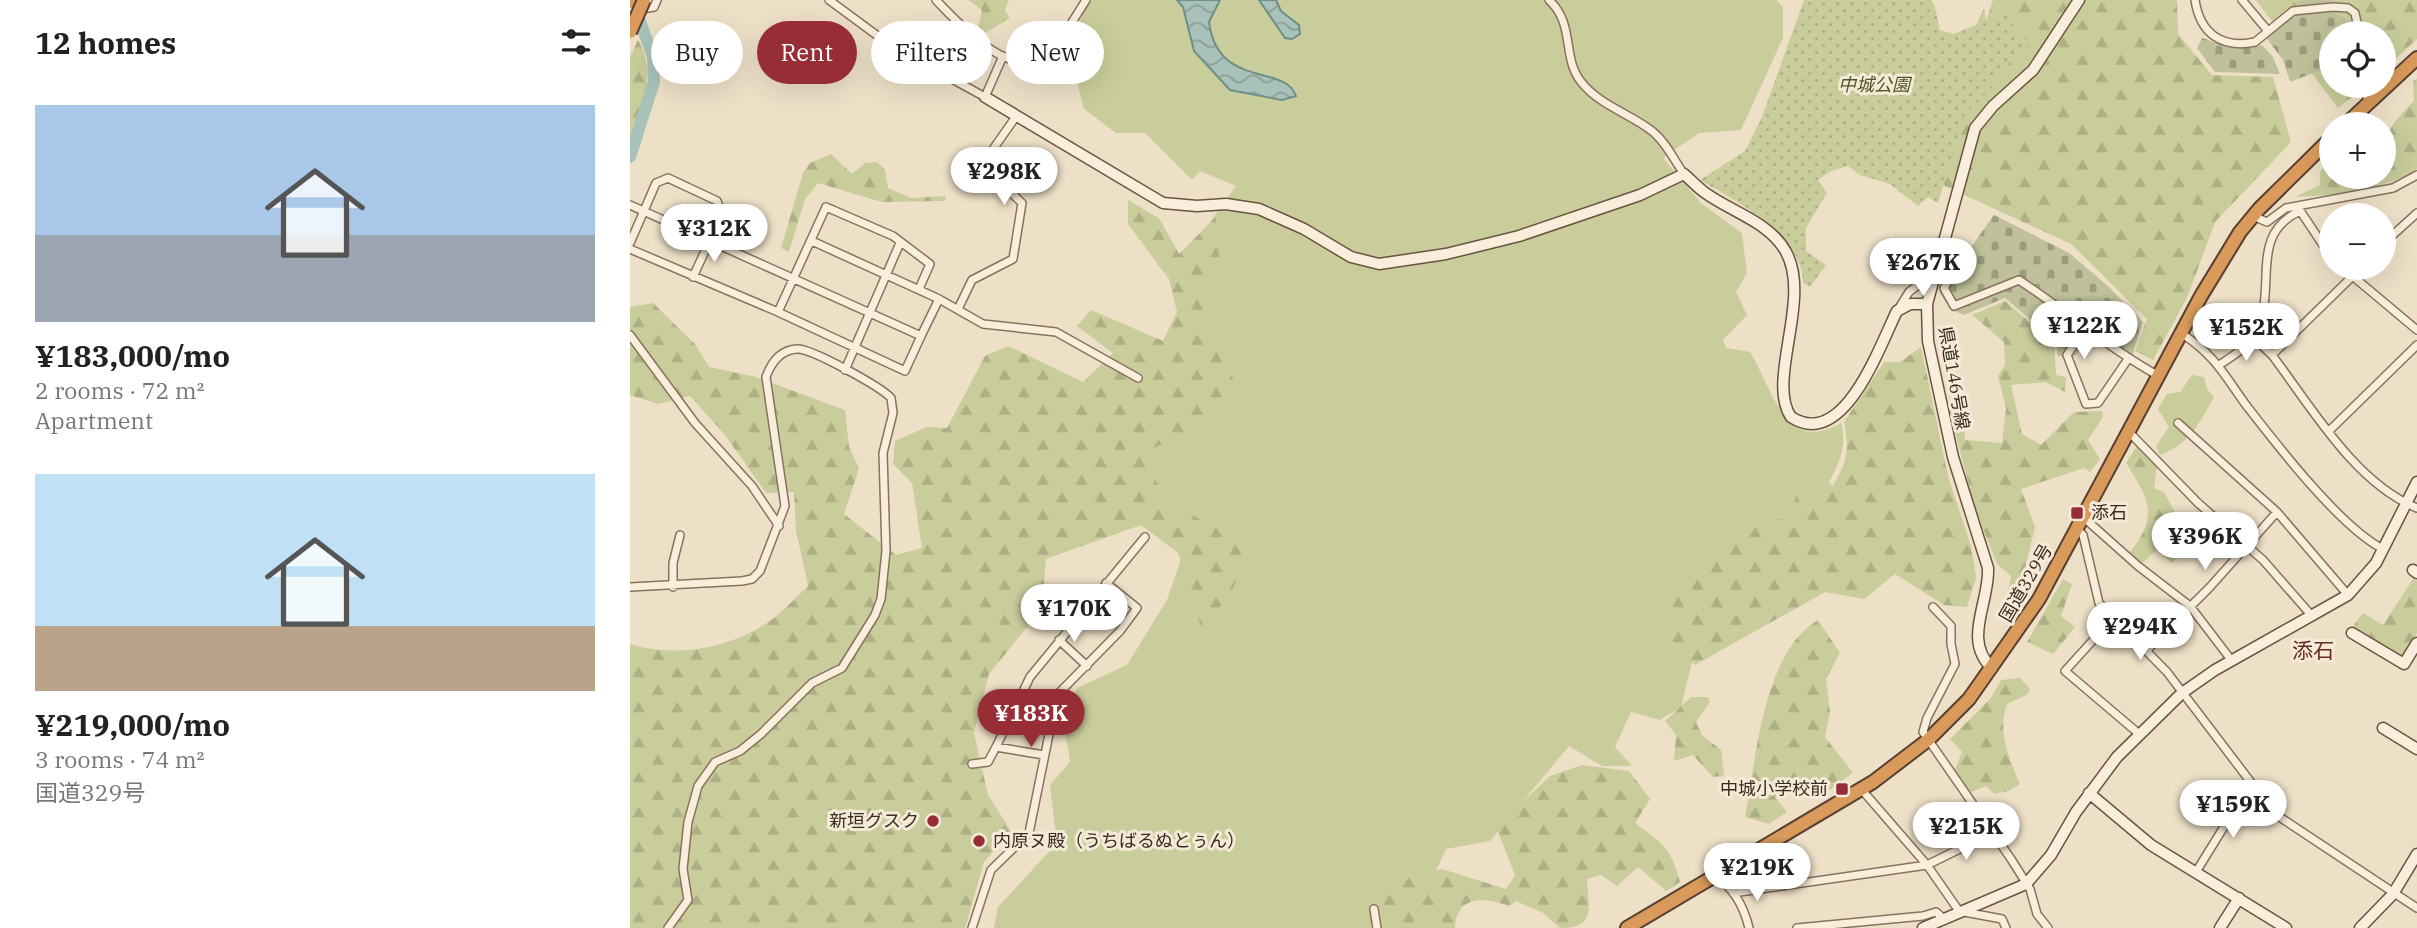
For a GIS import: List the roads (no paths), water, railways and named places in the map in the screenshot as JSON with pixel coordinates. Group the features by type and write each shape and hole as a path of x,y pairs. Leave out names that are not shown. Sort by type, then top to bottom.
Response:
{"highway":[{"path":"630,32 644,0"},
{"path":"2359,112 2417,58"},
{"name":"国道329号","path":"1627,928 1862,790 1928,740 1969,699 2039,599 2218,267 2253,216 2319,150"}],"street":[{"path":"630,11 654,7 657,0"},
{"path":"829,0 870,33 1017,115 1163,203 1197,206 1226,204 1259,209 1304,229 1351,257 1379,264 1446,254 1519,236 1640,195 1684,174"},
{"path":"936,0 958,22 1003,56 1013,60 1046,57 1059,43 1086,0"},
{"path":"1549,0 1566,22 1572,65 1580,81 1601,102 1659,137 1684,174 1703,192 1755,222 1778,240 1787,254 1793,271 1795,296 1783,394 1787,410 1798,421 1814,425 1824,424 1844,409 1909,292 1936,271"},
{"name":"県道146号線","path":"1992,668 1984,660 1978,641 1989,581 1988,568 1950,446 1928,341 1927,304 1975,128 1982,118 2033,70 2079,0"},
{"path":"2195,0 2204,30 2216,40 2247,44 2255,42 2293,11 2348,8 2355,13 2357,21"},
{"path":"2242,0 2268,31"},
{"path":"985,97 1003,56"},
{"path":"2368,98 2369,102"},
{"path":"958,309 972,280 1013,259 1022,203 985,171 982,165 1017,115"},
{"path":"2253,216 2267,222 2286,208 2298,208 2393,188 2417,176"},
{"path":"630,243 656,183 668,178 717,201 722,214 693,277"},
{"path":"630,205 921,336"},
{"path":"778,312 826,207 893,236 930,264 919,289"},
{"path":"2298,208 2319,239"},
{"path":"2219,365 2253,337 2267,292 2269,241 2273,231 2298,208"},
{"path":"2396,232 2417,213"},
{"path":"812,241 919,289 983,324 1055,332 1138,378"},
{"path":"845,370 900,243"},
{"path":"1942,248 1956,251 1962,258 1944,288 1954,306 2019,279 2087,326 2128,359 2161,377"},
{"path":"630,249 778,312 905,371 939,299"},
{"path":"2272,355 2350,280"},
{"path":"2357,280 2417,331"},
{"path":"1897,312 1910,304 1927,304"},
{"path":"2087,326 2067,355 2086,404 2098,403 2128,359"},
{"path":"2182,334 2219,365 2246,405 2349,526 2383,550"},
{"path":"630,335 695,423 751,486 779,526"},
{"path":"2253,337 2272,355 2371,481 2417,509"},
{"path":"2330,430 2417,345"},
{"path":"630,587 673,587 752,579 760,571 785,506 766,377 770,367 786,352 800,348 887,394 893,404 883,453 886,551 881,599 871,625 842,668 812,683 740,751 715,762 698,786 688,822 683,869 688,900 668,928"},
{"path":"2178,424 2277,512 2348,595"},
{"path":"2129,432 2198,503 2247,544 2312,616"},
{"path":"1923,928 2026,884 2051,855 2089,793 2138,733 2182,694 2232,661 2348,595 2367,575 2383,550 2404,503 2417,482"},
{"path":"2148,649 2277,512"},
{"path":"2083,517 2137,566 2190,606 2232,661"},
{"path":"2077,529 2083,535 2099,603 2148,649 2274,814 2417,908"},
{"path":"673,587 673,563 680,535"},
{"path":"972,764 988,762 1030,677 1145,537"},
{"path":"972,928 991,870 1029,833 1057,695 1087,666 1137,608 1106,583"},
{"path":"1933,607 1951,626 1955,664 1927,718 1923,732 2026,884 2038,914 2049,928"},
{"path":"2114,617 2065,671 2138,733"},
{"path":"2352,633 2403,664 2417,642"},
{"path":"1059,640 1087,666"},
{"path":"2383,728 2417,749"},
{"path":"996,747 1044,755"},
{"path":"1862,790 1927,865 1959,911 2002,919 2006,928"},
{"path":"2089,793 2124,825 2286,928"},
{"path":"2196,872 2235,810 2233,803"},
{"path":"1733,893 1927,865 1992,833"},
{"path":"2360,928 2393,894 2417,854"},
{"path":"1715,876 1733,893 1744,910 1749,928"},
{"path":"2220,928 2239,898"},
{"path":"1374,909 1377,928"},
{"path":"1797,928 1923,916 1936,912 1943,918"}],"water":[{"path":"1177,0 1220,0 1209,22 1215,43 1225,58 1238,67 1279,80 1289,86 1296,96 1282,100 1230,90 1194,51 1183,7"},
{"path":"1259,0 1276,0 1281,11 1299,25 1300,34 1292,39 1285,38"}],"waterway":[{"path":"630,157 654,82 653,57 636,10"}],"place":[{"name":"添石","path":"2077,513"},
{"name":"中城小学校前","path":"1842,789"},
{"name":"新垣グスク","path":"933,821"},
{"name":"内原ヌ殿（うちばるぬとぅん）","path":"979,841"}],"district":[{"name":"添石","path":"2313,651"}],"park label":[{"name":"中城公園","path":"1874,85"}]}
